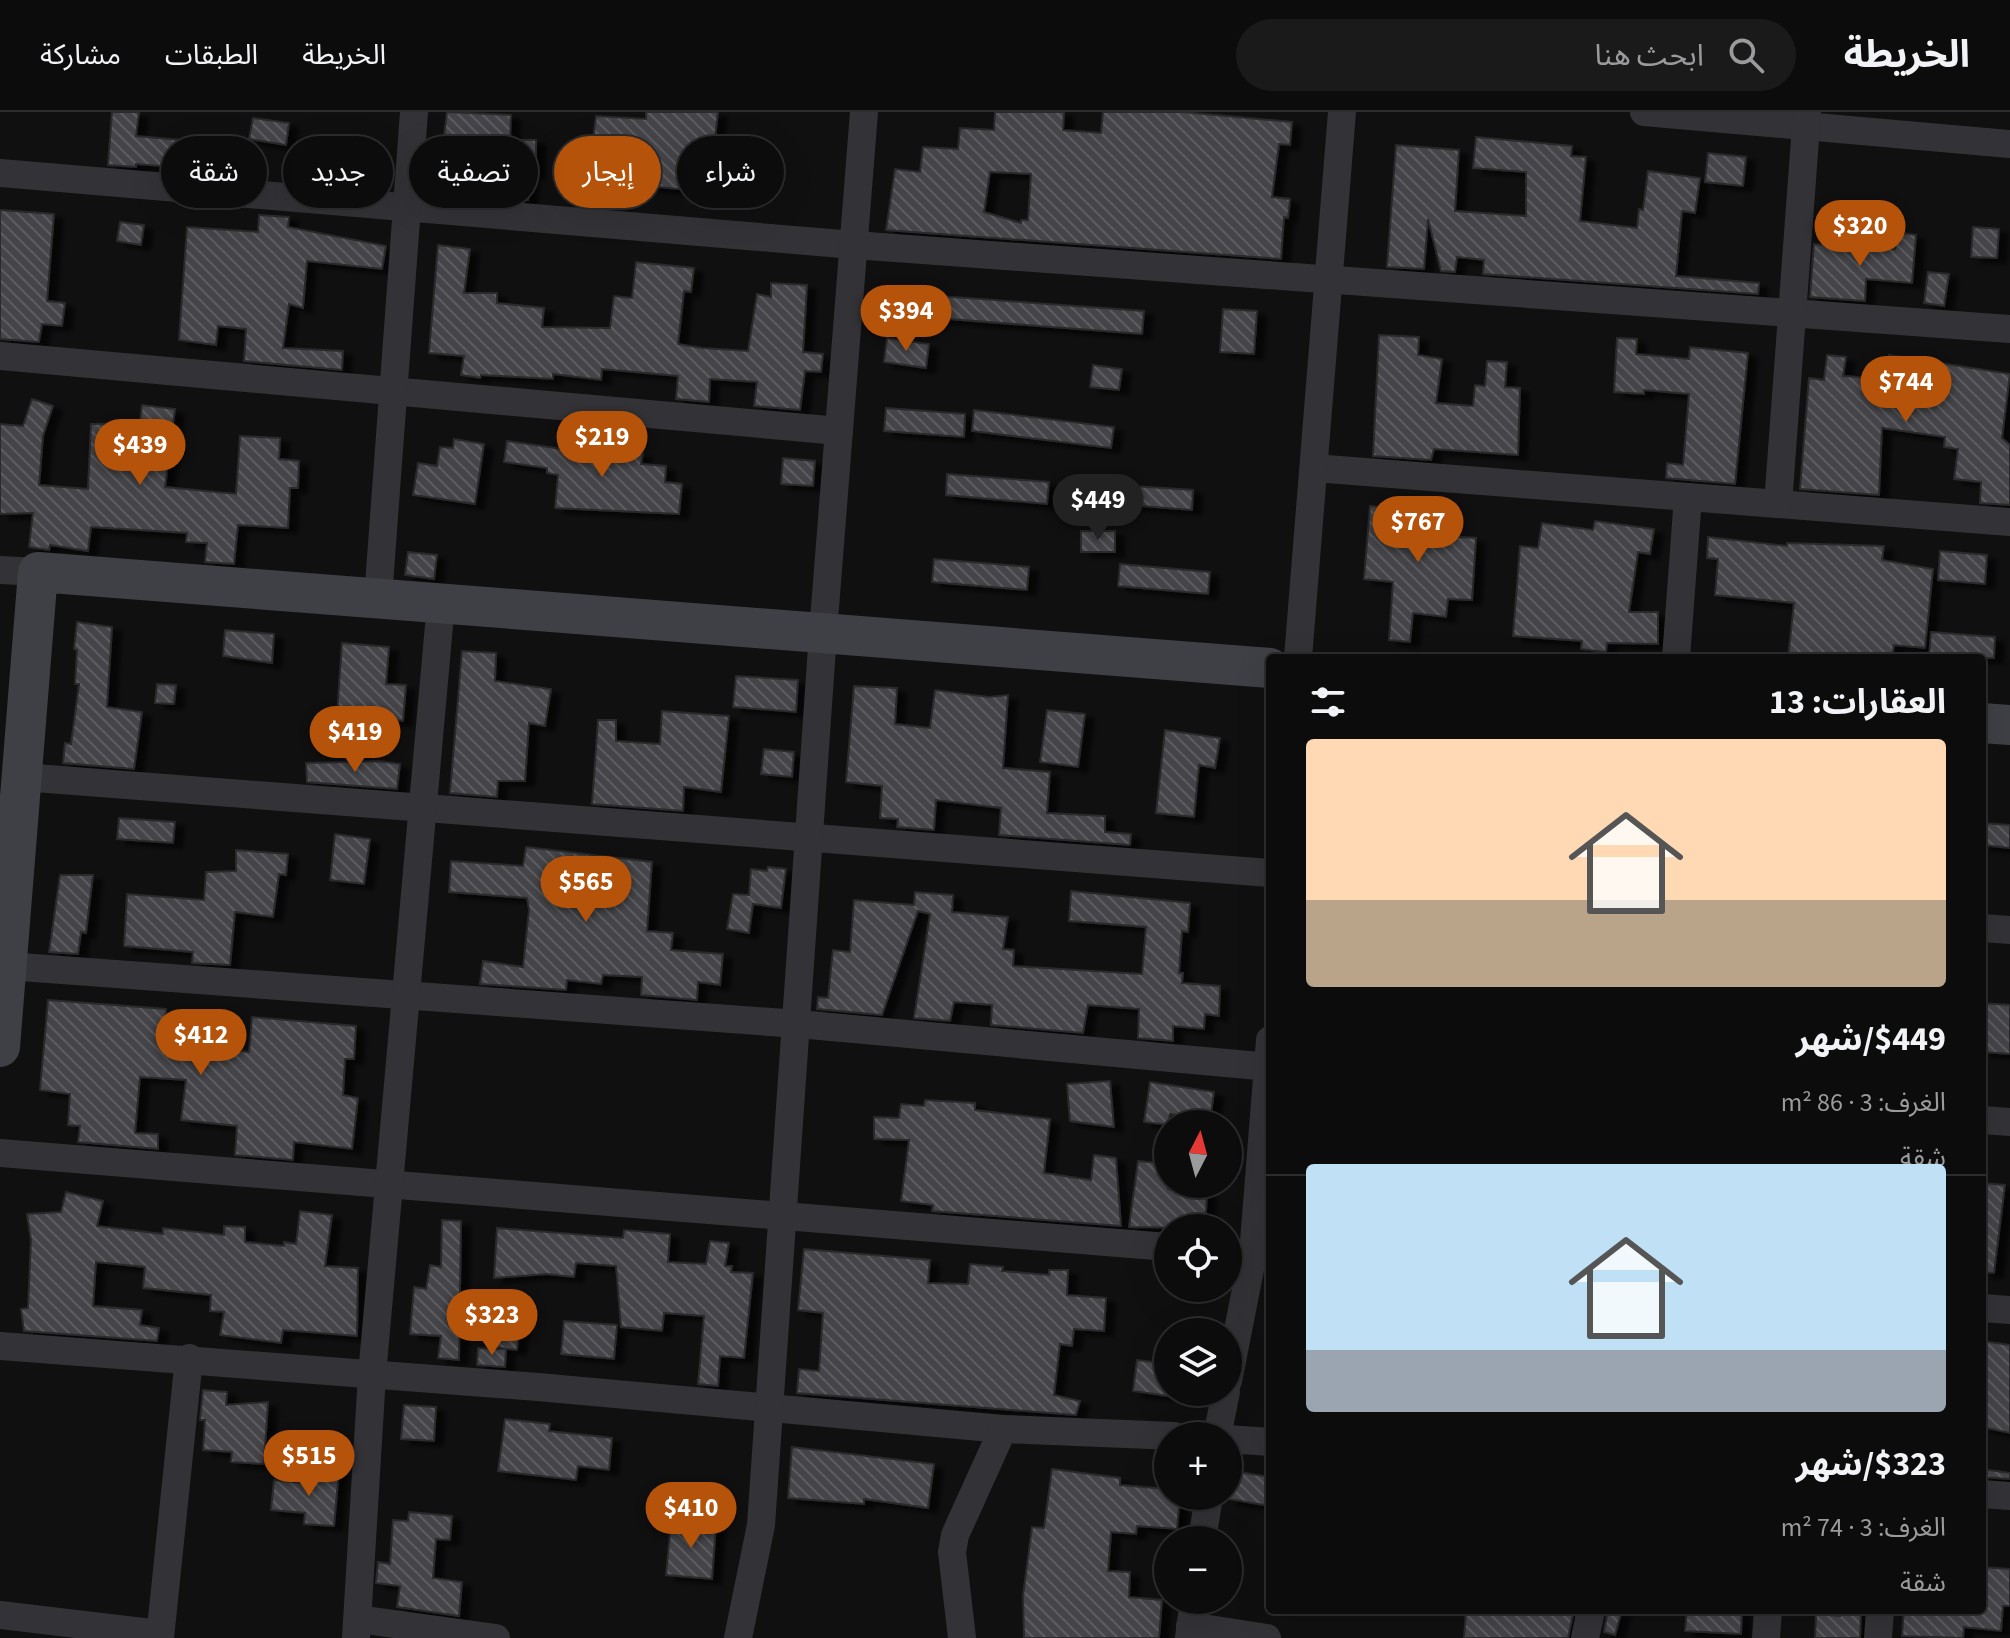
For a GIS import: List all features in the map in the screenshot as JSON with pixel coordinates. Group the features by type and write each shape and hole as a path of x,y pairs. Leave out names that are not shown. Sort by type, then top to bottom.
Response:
{"street":[{"path":"378,598 414,112"},
{"path":"738,1638 761,1525 823,633 864,112"},
{"path":"1298,654 1342,112"},
{"path":"1644,112 1807,119 2010,144"},
{"path":"1778,504 1807,119"},
{"path":"0,173 854,245 2010,329"},
{"path":"0,356 839,431"},
{"path":"1314,468 2010,522"},
{"path":"1676,654 1688,497"},
{"path":"0,1047 7,966 7,871 22,777 19,571 1266,668"},
{"path":"441,603 372,1375 357,1629 496,1638"},
{"path":"1986,723 2010,725"},
{"path":"22,777 810,835 1266,873"},
{"path":"1986,928 2010,930"},
{"path":"7,966 407,998 1266,1058"},
{"path":"1239,1318 1250,1254 1266,1089"},
{"path":"1986,1120 2010,1122"},
{"path":"0,1153 1154,1246"},
{"path":"1986,1308 2010,1310"},
{"path":"0,1346 189,1358 1003,1429 1154,1435"},
{"path":"0,1615 160,1636 189,1358"},
{"path":"962,1638 952,1552 955,1535 1003,1429"},
{"path":"1242,1440 1266,1442"},
{"path":"1986,1494 2010,1496"},
{"path":"1585,1638 1590,1614"},
{"path":"1766,1638 1768,1614"},
{"path":"1878,1638 1880,1614"},
{"path":"1191,1621 1267,1638"}],"building":[{"path":"112,112 139,112 136,136 161,138 161,166 108,165"},
{"path":"447,112 511,115 510,136 444,136"},
{"path":"646,112 718,112 715,136 677,136 677,189 661,187 661,136 593,136 596,116 646,119"},
{"path":"995,112 1064,112 1063,130 1101,133 1103,112 1182,112 1292,122 1290,145 1279,144 1272,197 1290,199 1288,218 1284,217 1281,259 886,230 895,169 920,172 923,147 958,149 960,128 994,130","holes":["990,172 1031,174 1028,220 1021,220 1021,223 984,212"]},
{"path":"253,118 289,123 283,145 267,142 267,136 250,136"},
{"path":"1476,137 1572,146 1571,156 1586,157 1580,221 1637,228 1639,209 1643,210 1648,171 1700,178 1695,213 1682,211 1676,276 1759,283 1758,294 1483,274 1484,260 1457,257 1455,272 1441,271 1428,219 1424,269 1387,267 1396,145 1459,150 1455,211 1526,216 1526,172 1473,168"},
{"path":"1708,153 1746,157 1743,186 1705,182"},
{"path":"0,210 54,214 47,301 65,303 62,326 42,324 39,342 0,339"},
{"path":"259,215 289,217 288,227 386,246 382,269 307,261 303,308 289,304 283,348 343,351 342,370 244,361 246,329 218,326 216,345 179,340 187,227 258,232"},
{"path":"120,222 144,225 141,245 117,241"},
{"path":"1973,227 1999,229 1997,258 1971,257"},
{"path":"1897,232 1916,235 1912,283 1866,279 1865,301 1810,297 1814,244 1895,249"},
{"path":"438,245 470,249 464,293 497,293 497,303 544,308 542,327 610,328 614,296 632,298 636,262 694,268 691,292 684,291 678,344 702,348 748,351 757,294 771,297 771,283 807,285 803,352 823,354 821,372 805,371 800,410 754,406 757,382 710,379 709,402 676,399 678,376 602,369 601,380 553,374 553,379 461,375 464,356 429,353"},
{"path":"1928,272 1949,274 1944,306 1924,303"},
{"path":"925,295 1144,311 1142,334 923,317"},
{"path":"1223,309 1257,311 1254,354 1220,352"},
{"path":"1379,335 1419,337 1418,355 1442,359 1436,403 1473,406 1475,385 1485,386 1487,361 1507,362 1505,387 1520,388 1518,455 1434,449 1431,460 1373,456"},
{"path":"887,338 929,344 926,368 884,362"},
{"path":"1617,338 1637,339 1636,354 1689,359 1690,347 1748,353 1735,484 1666,478 1667,463 1683,465 1689,394 1644,390 1644,394 1614,392"},
{"path":"1827,355 1846,357 1843,376 1887,379 1889,355 2010,374 2002,438 2010,445 2010,505 1980,503 1981,482 1954,479 1958,449 1944,447 1945,437 1882,428 1879,495 1800,489 1809,378 1824,380"},
{"path":"1093,365 1122,369 1119,390 1090,387"},
{"path":"32,399 53,406 43,436 39,485 88,489 91,424 140,423 142,405 175,409 165,487 236,494 240,436 280,438 279,459 299,461 298,488 290,488 288,528 238,525 234,564 205,562 207,543 186,542 187,533 91,527 88,551 50,545 49,550 29,547 33,513 0,514 0,424 23,426"},
{"path":"886,408 965,414 964,437 884,431"},
{"path":"974,410 1114,427 1111,448 972,431"},
{"path":"454,439 484,444 475,504 413,495 418,463 437,466 440,447 453,448"},
{"path":"507,441 597,454 598,449 643,453 641,464 666,466 665,482 682,484 679,514 555,508 558,475 547,473 547,468 504,462"},
{"path":"783,458 815,461 813,486 781,484"},
{"path":"947,474 1049,482 1047,504 946,495"},
{"path":"1118,485 1193,490 1192,510 1117,504"},
{"path":"1370,506 1448,512 1446,536 1476,538 1472,600 1448,599 1446,617 1413,613 1410,642 1389,640 1393,582 1364,579"},
{"path":"1595,521 1654,529 1650,554 1638,552 1629,612 1658,612 1658,644 1607,643 1606,652 1581,649 1582,641 1513,636 1520,546 1538,548 1542,523 1593,530"},
{"path":"1081,531 1115,531 1115,552 1081,552"},
{"path":"1708,537 1787,546 1787,543 1884,546 1882,560 1933,569 1925,648 1894,645 1893,654 1788,654 1794,603 1715,595 1718,559 1707,558"},
{"path":"1940,551 1987,555 1985,584 1938,580"},
{"path":"408,552 437,555 434,579 405,575"},
{"path":"934,559 1029,567 1027,590 932,582"},
{"path":"1120,564 1210,572 1208,594 1118,586"},
{"path":"77,622 112,627 107,707 142,712 134,769 63,763 65,743 71,744 79,684 75,684"},
{"path":"225,630 274,634 272,663 223,656"},
{"path":"1931,632 1995,637 1994,658 1986,658 1986,654 1929,654"},
{"path":"342,643 389,647 386,684 406,685 403,721 337,715"},
{"path":"462,651 496,653 495,681 551,689 545,726 529,723 525,781 498,781 497,797 450,793"},
{"path":"736,676 798,680 796,712 733,707"},
{"path":"157,684 176,685 174,704 155,703"},
{"path":"854,686 897,688 895,724 930,728 935,690 989,697 1008,695 1003,768 1050,772 1047,813 1105,816 1105,832 1131,834 1130,845 999,835 1001,808 936,800 934,830 897,827 898,819 880,818 882,786 846,782"},
{"path":"1047,710 1085,714 1078,767 1040,762"},
{"path":"662,711 729,716 721,792 684,787 683,811 592,804 598,720 616,720 616,741 660,744"},
{"path":"1165,730 1220,738 1215,768 1199,765 1194,817 1156,813"},
{"path":"764,749 794,752 792,777 761,774"},
{"path":"379,761 400,764 397,789 307,782 306,763"},
{"path":"119,818 175,822 173,843 117,839"},
{"path":"1986,823 2010,825 2010,848 1986,845"},
{"path":"335,834 370,839 364,884 330,880"},
{"path":"526,847 652,862 647,931 673,933 671,950 723,954 720,985 698,982 697,1000 641,995 642,977 603,975 601,984 567,980 566,990 480,984 483,961 523,967 529,910 527,898 449,892 451,861 523,866"},
{"path":"236,850 288,854 286,875 279,874 273,917 235,912 230,965 192,963 193,952 124,946 127,894 204,900 206,872 236,871"},
{"path":"768,867 786,869 781,908 753,904 749,933 727,929 733,894 749,895 751,869 767,871"},
{"path":"60,875 93,875 86,933 81,932 78,954 49,952"},
{"path":"1071,891 1190,903 1188,932 1182,931 1179,973 1183,973 1182,983 1220,986 1219,1016 1205,1014 1204,1029 1173,1026 1173,1041 1138,1038 1139,1009 1088,1005 1083,1033 991,1025 992,1005 954,1002 950,1021 914,1018 930,914 918,911 882,1015 817,1009 818,997 828,998 833,950 850,952 854,900 914,905 915,892 953,895 952,912 1008,917 1003,949 1014,950 1013,966 1142,974 1146,927 1069,921"},
{"path":"48,1000 166,1009 166,1014 200,1018 197,1045 249,1052 252,1017 356,1026 354,1059 345,1059 343,1095 358,1098 352,1149 294,1142 293,1160 235,1155 237,1126 181,1120 186,1080 140,1077 135,1133 158,1134 158,1149 78,1142 80,1126 68,1125 70,1094 40,1090"},
{"path":"1986,1003 2010,1005 2010,1054 1986,1052"},
{"path":"1110,1081 1114,1127 1070,1121 1067,1084"},
{"path":"1150,1082 1214,1092 1211,1110 1154,1110 1154,1123 1144,1122"},
{"path":"925,1100 975,1103 975,1110 1050,1119 1044,1173 1091,1180 1094,1155 1116,1158 1121,1226 932,1211 933,1205 901,1201 909,1140 874,1139 874,1117 899,1118 901,1104 924,1106"},
{"path":"1138,1161 1154,1163 1154,1198 1207,1198 1206,1214 1154,1214 1154,1227 1129,1227"},
{"path":"1986,1183 2005,1185 1994,1273 1986,1272"},
{"path":"66,1192 103,1201 97,1226 163,1234 163,1228 224,1235 224,1226 245,1227 245,1242 284,1246 284,1242 296,1244 300,1211 332,1215 325,1266 358,1268 357,1336 283,1330 281,1343 220,1335 224,1312 210,1311 211,1295 143,1288 145,1267 96,1262 93,1306 142,1310 140,1325 159,1328 157,1341 24,1331 21,1309 28,1308 31,1240 27,1214 61,1212"},
{"path":"442,1220 461,1221 459,1360 438,1358 441,1336 410,1334 414,1287 426,1289 430,1265 441,1267"},
{"path":"497,1228 623,1238 624,1230 670,1234 668,1262 706,1264 710,1241 729,1243 725,1266 732,1266 731,1272 753,1273 744,1358 720,1356 718,1386 698,1384 704,1316 664,1313 662,1331 621,1327 616,1266 576,1263 574,1277 547,1274 494,1278"},
{"path":"804,1249 930,1260 928,1283 968,1284 970,1264 1003,1267 1002,1271 1049,1275 1049,1270 1068,1270 1067,1295 1106,1298 1104,1331 1074,1329 1072,1346 1060,1344 1054,1395 1080,1401 1076,1415 797,1393 799,1369 819,1371 823,1313 798,1310"},
{"path":"492,1314 521,1317 517,1350 490,1347"},
{"path":"564,1321 617,1325 614,1359 561,1354"},
{"path":"1986,1342 2010,1345 2010,1433 1986,1428"},
{"path":"478,1348 506,1349 505,1367 477,1365"},
{"path":"1137,1360 1154,1362 1154,1394 1133,1391"},
{"path":"203,1390 227,1392 226,1405 268,1402 264,1464 231,1462 232,1452 203,1450 205,1420 200,1420"},
{"path":"404,1405 436,1407 434,1441 401,1439"},
{"path":"505,1419 550,1424 549,1431 612,1438 609,1470 578,1466 576,1480 498,1471"},
{"path":"792,1447 934,1464 928,1508 864,1499 864,1504 788,1498"},
{"path":"317,1467 339,1470 334,1526 304,1524 305,1513 271,1510 274,1480 314,1484"},
{"path":"1052,1469 1120,1478 1120,1485 1154,1488 1154,1510 1179,1510 1177,1526 1137,1526 1136,1534 1111,1532 1108,1571 1130,1572 1129,1597 1154,1599 1154,1614 1161,1614 1159,1638 1024,1638 1023,1596 1032,1527 1044,1528"},
{"path":"1986,1470 2010,1473 2010,1479 1986,1477"},
{"path":"1242,1472 1266,1476 1266,1505 1242,1501"},
{"path":"409,1512 452,1516 450,1540 436,1539 433,1578 462,1582 459,1616 397,1607 400,1586 376,1583 378,1562 390,1564 393,1520 408,1521"},
{"path":"671,1522 716,1525 712,1579 666,1575"},
{"path":"1986,1567 2010,1569 2010,1606 2003,1606 2001,1631 1964,1627 1963,1638 1902,1636 1904,1614 1986,1614"},
{"path":"1466,1614 1573,1614 1568,1638 1464,1638"},
{"path":"1607,1614 1621,1614 1615,1635 1604,1632"},
{"path":"1687,1614 1742,1614 1741,1634 1685,1631"},
{"path":"1816,1614 1861,1614 1860,1638 1815,1638"}]}
